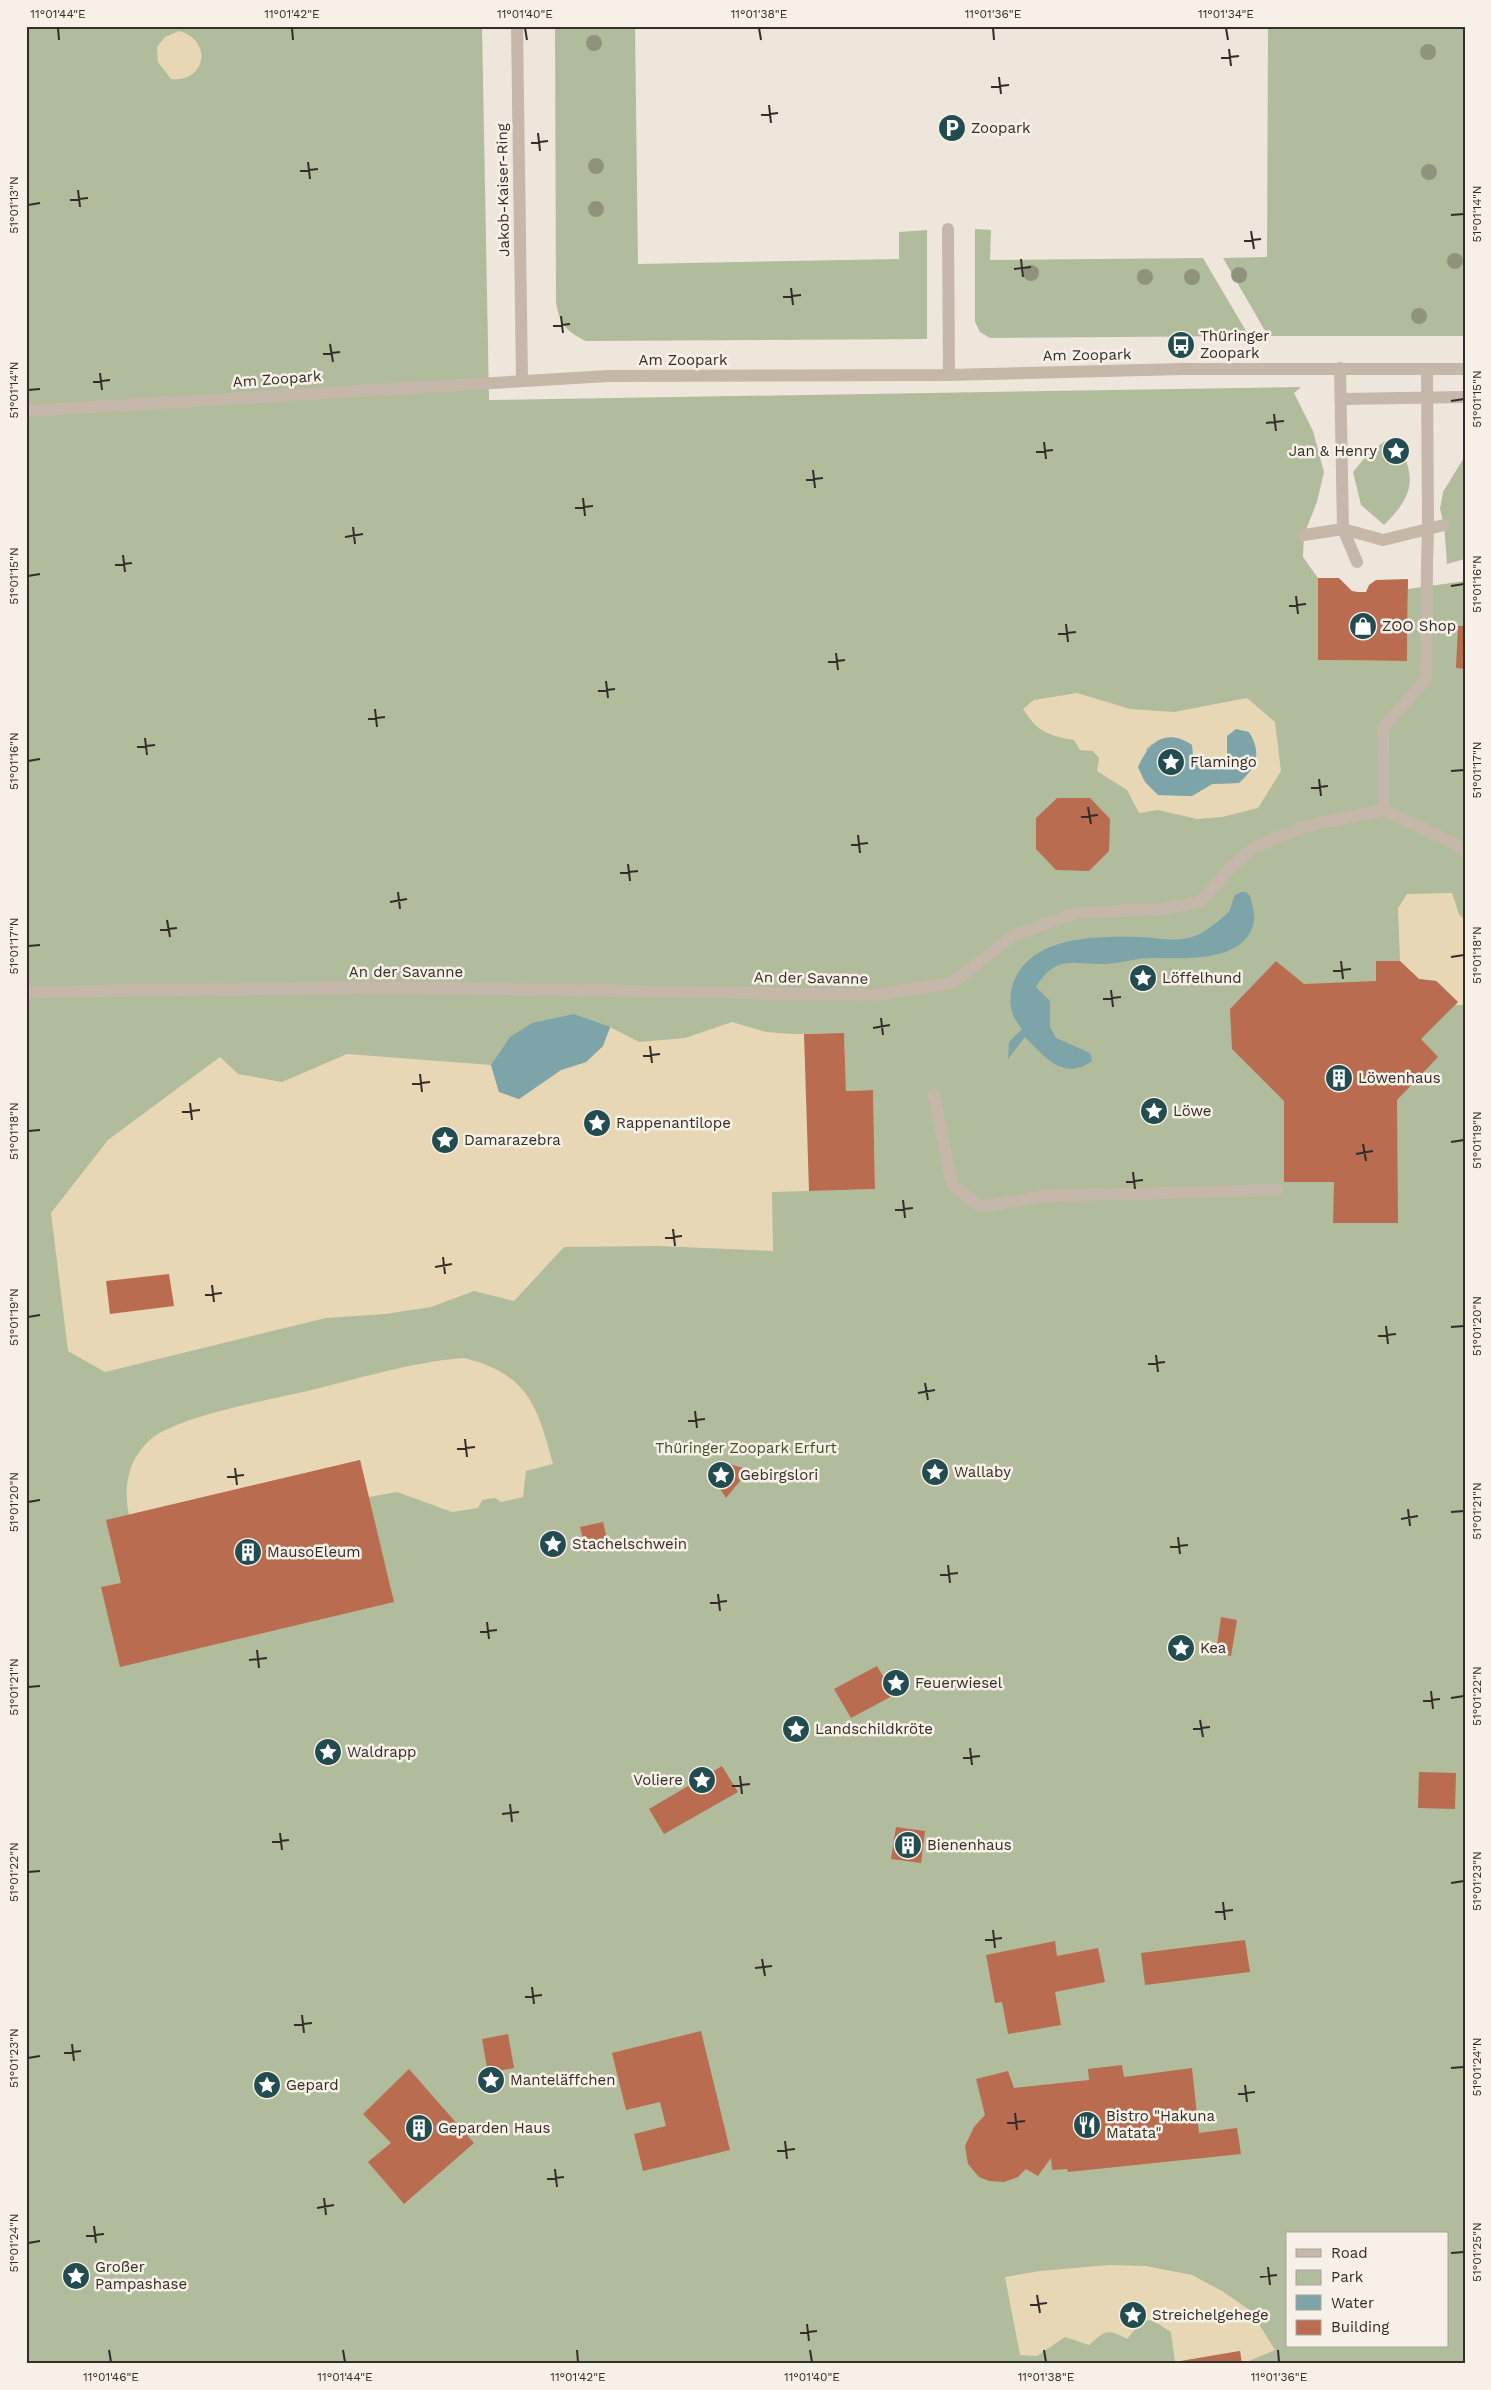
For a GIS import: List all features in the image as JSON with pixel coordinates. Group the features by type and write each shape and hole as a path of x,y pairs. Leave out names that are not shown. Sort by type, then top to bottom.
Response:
{"street":[{"name":"Jakob-Kaiser-Ring","path":"517,26 520,353 522,380"},
{"path":"948,230 948,375"},
{"path":"1340,368 1343,529 1357,562"},
{"name":"Am Zoopark","path":"26,411 608,376 948,375 1340,368 1465,369"},
{"path":"1427,369 1428,529 1426,679 1383,728 1384,810 1465,851"},
{"path":"1341,399 1465,397"},
{"path":"1304,535 1343,529 1383,540 1444,525"},
{"name":"An der Savanne","path":"26,992 394,987 874,995 952,983 1014,935 1076,913 1162,909 1200,902 1232,866 1255,847 1306,826 1384,810"},
{"path":"934,1095 952,1186 981,1207 1044,1196 1277,1190"}],"green space":[{"name":"Thüringer Zoopark Erfurt","path":"26,26 482,26 489,400 1301,387 1294,393 1313,431 1324,472 1317,502 1304,535 1303,557 1318,578 1318,660 1407,661 1408,589 1465,581 1465,2364 26,2364"},
{"path":"555,26 635,26 638,264 899,259 899,232 927,230 927,339 586,341 573,334 562,322 556,303"},
{"path":"1268,26 1465,26 1465,336 1268,336 1223,258 1267,257"},
{"path":"975,229 991,230 990,260 1203,258 1249,336 990,338 980,332 975,322"},
{"path":"1385,441 1399,445 1405,458 1410,479 1406,497 1384,525 1361,505 1353,472 1368,454"},
{"path":"1465,456 1465,559 1447,564 1444,525 1440,509 1443,492"}],"sand":[{"path":"179,31 190,36 197,43 201,52 201,60 198,68 192,75 171,79 158,62 157,47 165,37"},
{"path":"1077,693 1130,709 1174,712 1247,698 1275,722 1281,771 1258,808 1222,817 1197,819 1158,810 1139,813 1127,790 1097,771 1099,758 1093,751 1080,750 1074,740 1057,737 1033,723 1023,709 1034,700","holes":["1227,736 1239,783 1212,784 1192,796 1158,795 1146,749 1162,739 1180,739 1192,745 1193,758 1199,768 1214,768 1227,760"]},
{"path":"1452,893 1459,914 1465,920 1465,1005 1455,1005 1458,1002 1437,981 1419,979 1400,961 1398,908 1407,894"},
{"path":"732,1022 766,1032 793,1034 844,1033 846,1091 873,1090 875,1189 772,1192 773,1251 657,1246 564,1247 514,1301 474,1291 431,1307 385,1314 326,1318 105,1372 68,1351 51,1213 108,1140 220,1057 238,1074 282,1082 347,1054 491,1065 499,1092 519,1099 561,1070 586,1062 603,1046 610,1027 639,1042 685,1038"},
{"path":"464,1358 503,1373 516,1383 535,1409 553,1464 526,1471 523,1497 501,1502 495,1498 482,1500 478,1508 452,1512 397,1492 369,1497 360,1460 129,1515 127,1483 132,1464 143,1447 151,1439 164,1431 203,1416 248,1404 404,1367"},
{"name":"Streichelgehege","path":"1109,2265 1146,2266 1192,2275 1222,2291 1251,2311 1275,2350 1242,2364 1240,2351 1175,2362 1171,2332 1152,2320 1142,2321 1127,2339 1110,2332 1103,2334 1089,2345 1065,2337 1037,2356 1020,2355 1005,2277 1040,2271"}],"water":[{"path":"1236,729 1249,732 1256,753 1254,765 1239,783 1212,784 1192,796 1158,795 1145,782 1138,767 1147,751 1159,740 1174,737 1192,745 1193,758 1199,768 1211,769 1218,767 1227,760 1227,736"},
{"path":"1246,892 1250,896 1254,912 1254,922 1248,936 1226,952 1195,958 1145,958 1106,964 1067,963 1051,969 1044,976 1036,987 1050,1001 1050,1027 1056,1038 1090,1053 1092,1061 1082,1067 1063,1068 1039,1052 1025,1037 1008,1059 1009,1042 1022,1029 1011,1009 1012,987 1020,970 1032,957 1048,948 1066,942 1085,939 1140,937 1184,939 1200,934 1225,916 1230,910 1235,895"},
{"path":"574,1014 610,1027 603,1046 586,1062 561,1070 519,1099 499,1092 491,1065 510,1037 532,1023"}],"building":[{"name":"ZOO Shop","path":"1318,578 1339,578 1352,591 1358,592 1366,592 1369,585 1376,580 1408,579 1407,661 1318,660"},
{"path":"1458,626 1465,626 1465,669 1456,668"},
{"path":"1057,798 1090,798 1110,819 1109,851 1089,871 1056,870 1036,849 1036,818"},
{"name":"Löwenhaus","path":"1276,961 1304,984 1376,981 1376,961 1400,961 1419,979 1436,981 1458,1002 1421,1039 1438,1057 1397,1100 1398,1223 1333,1223 1334,1182 1284,1182 1284,1101 1232,1049 1230,1009"},
{"path":"844,1033 846,1091 873,1090 875,1189 809,1191 804,1034"},
{"path":"169,1274 174,1306 110,1314 106,1281"},
{"name":"MausoEleum","path":"360,1460 394,1602 120,1667 101,1587 121,1583 106,1520"},
{"path":"720,1461 749,1470 726,1498 711,1475"},
{"path":"603,1522 609,1547 586,1552 580,1527"},
{"path":"1221,1617 1237,1620 1231,1656 1216,1653"},
{"path":"877,1666 894,1695 851,1718 834,1689"},
{"path":"722,1766 738,1792 664,1834 649,1809"},
{"path":"1419,1772 1456,1773 1455,1809 1418,1808"},
{"name":"Bienenhaus","path":"896,1827 925,1831 921,1863 891,1859"},
{"path":"1245,1940 1250,1972 1145,1985 1141,1953"},
{"path":"1055,1941 1057,1956 1098,1948 1105,1982 1055,1992 1061,2025 1008,2034 1002,2002 995,2003 986,1955"},
{"path":"701,2031 730,2150 643,2171 634,2134 666,2126 660,2102 626,2110 612,2053"},
{"path":"508,2034 514,2068 488,2073 482,2039"},
{"name":"Bistro \"Hakuna Matata\"","path":"1122,2065 1124,2077 1192,2068 1199,2133 1237,2128 1241,2154 1068,2172 1067,2169 1052,2170 1051,2158 1038,2176 1026,2169 1018,2177 1004,2182 989,2181 979,2177 968,2164 965,2146 974,2127 985,2115 976,2079 1008,2071 1014,2088 1089,2080 1088,2069"},
{"name":"Geparden Haus","path":"409,2069 474,2143 404,2204 368,2162 391,2143 363,2114"},
{"path":"1240,2351 1242,2364 1175,2364 1175,2362"}],"place":[{"name":"Zoopark","path":"952,128"},
{"name":"Thüringer Zoopark","path":"1181,345"},
{"name":"Jan & Henry","path":"1396,451"},
{"name":"ZOO Shop","path":"1363,626"},
{"name":"Flamingo","path":"1171,762"},
{"name":"Löffelhund","path":"1143,978"},
{"name":"Löwenhaus","path":"1339,1078"},
{"name":"Löwe","path":"1154,1111"},
{"name":"Rappenantilope","path":"597,1123"},
{"name":"Damarazebra","path":"445,1140"},
{"name":"Wallaby","path":"935,1472"},
{"name":"Gebirgslori","path":"721,1475"},
{"name":"Stachelschwein","path":"553,1544"},
{"name":"MausoEleum","path":"248,1552"},
{"name":"Kea","path":"1181,1648"},
{"name":"Feuerwiesel","path":"896,1683"},
{"name":"Landschildkröte","path":"796,1729"},
{"name":"Waldrapp","path":"328,1752"},
{"name":"Voliere","path":"702,1780"},
{"name":"Bienenhaus","path":"908,1845"},
{"name":"Manteläffchen","path":"491,2080"},
{"name":"Gepard","path":"267,2085"},
{"name":"Bistro \"Hakuna Matata\"","path":"1087,2125"},
{"name":"Geparden Haus","path":"419,2128"},
{"name":"Großer Pampashase","path":"76,2276"},
{"name":"Streichelgehege","path":"1133,2315"}]}
